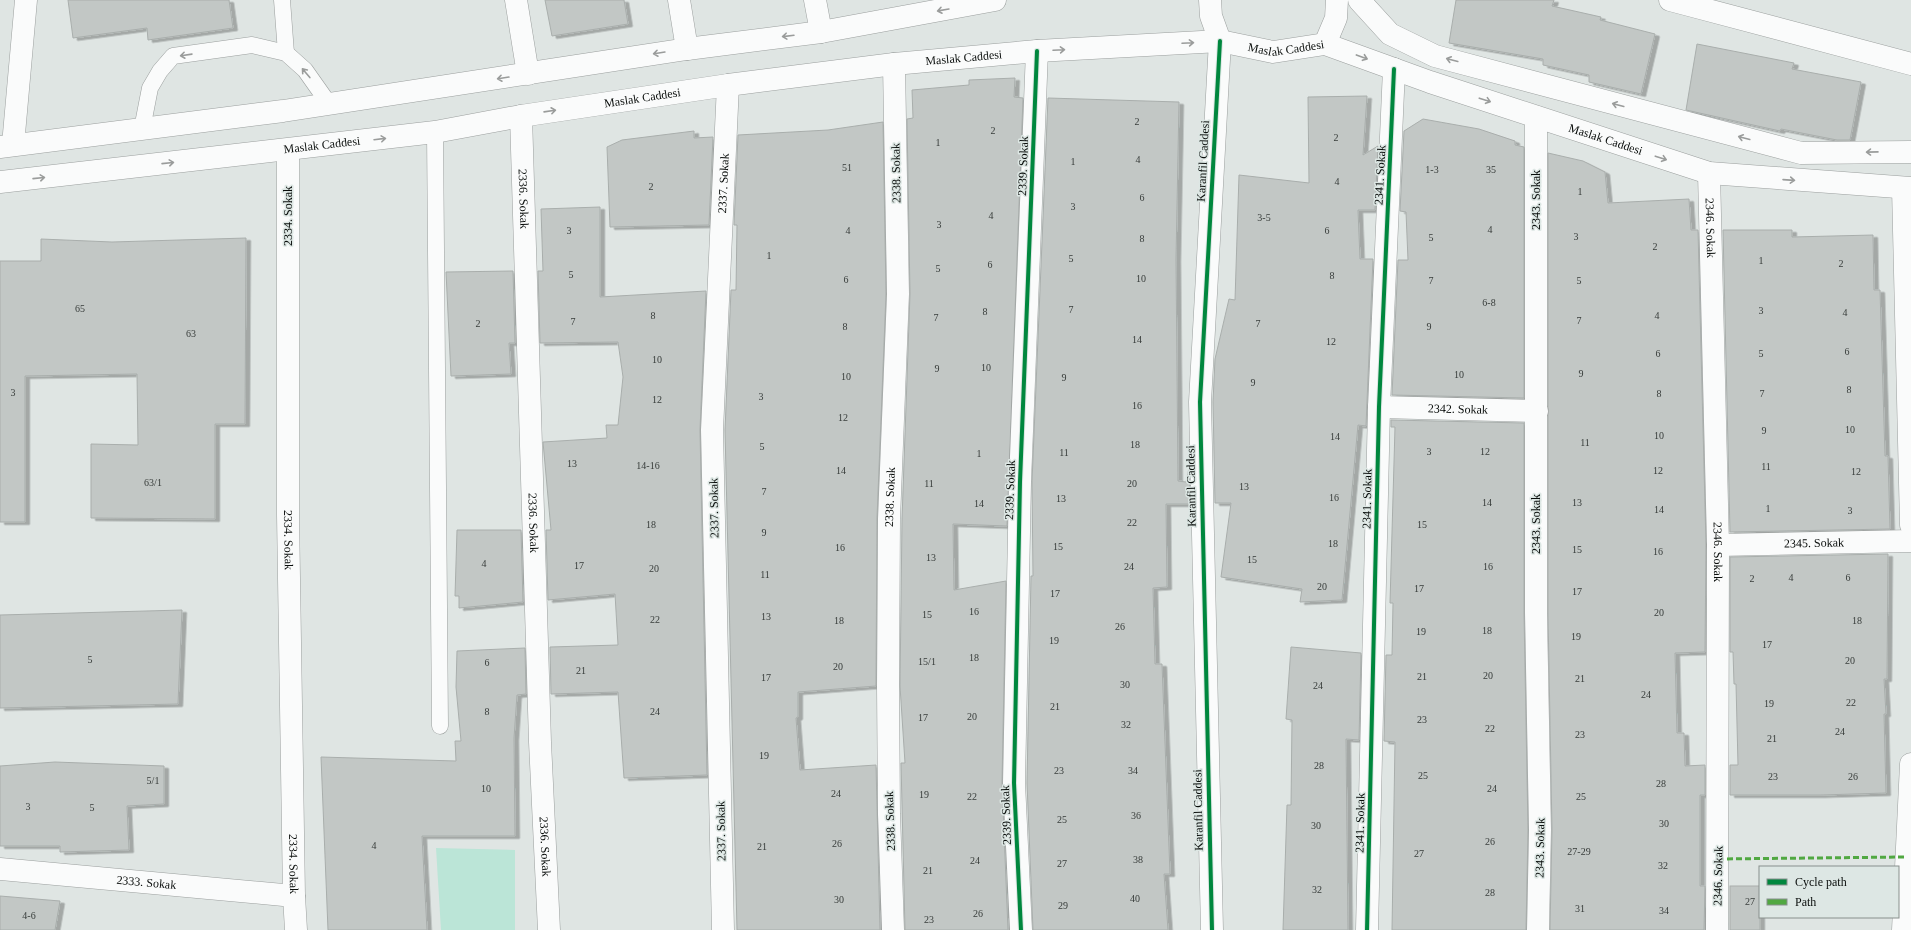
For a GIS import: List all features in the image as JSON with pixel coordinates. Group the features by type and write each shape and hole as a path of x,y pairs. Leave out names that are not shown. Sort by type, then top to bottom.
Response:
{"street":[{"path":"26,0 6,146 329,104 687,49 821,32 995,0"},
{"path":"516,0 528,74"},
{"path":"680,0 687,49"},
{"path":"816,0 821,32"},
{"name":"Karanfil Caddesi","path":"1210,0 1211,16 1220,41 1200,402 1212,930"},
{"path":"1325,44 1336,18 1337,0"},
{"path":"1359,0 1390,34 1435,56 1801,153 1911,152"},
{"path":"1670,0 1911,64"},
{"name":"Maslak Caddesi","path":"0,182 434,132 521,116 728,85 894,64 1037,51 1220,41 1273,52 1325,44 1536,117 1708,173 1907,188"},
{"name":"2339. Sokak","path":"1021,930 1014,782 1020,482 1037,51"},
{"name":"2338. Sokak","path":"893,930 889,814 888,686 890,511 898,294 894,64"},
{"name":"2341. Sokak","path":"1367,930 1379,407 1394,69"},
{"name":"2337. Sokak","path":"723,930 712,430 728,85"},
{"name":"2336. Sokak","path":"521,116 540,734 549,930"},
{"name":"2343. Sokak","path":"1536,117 1536,613 1540,830 1538,930"},
{"name":"2334. Sokak","path":"288,150 288,515 294,896 296,930"},
{"name":"2346. Sokak","path":"1708,173 1718,545 1717,930"},
{"path":"1907,188 1911,525"},
{"name":"2342. Sokak","path":"1379,407 1537,411"},
{"name":"2345. Sokak","path":"1718,545 1911,541"},
{"path":"1903,930 1911,764"},
{"name":"2333. Sokak","path":"0,869 294,896"}],"lane":[{"path":"282,0 286,53"},
{"path":"142,129 150,88 160,71 173,56 252,45 286,53 305,70 329,104"},
{"path":"434,132 440,726"}],"green space":[{"path":"436,848 515,850 515,930 441,930"}],"building":[{"path":"68,0 229,0 233,28 148,40 147,28 73,38"},
{"path":"545,0 624,0 628,24 552,36"},
{"path":"1456,0 1554,0 1552,6 1601,17 1600,20 1655,34 1641,94 1589,82 1589,75 1543,65 1543,59 1449,43"},
{"path":"1697,44 1794,63 1792,69 1861,82 1850,140 1837,140 1781,129 1780,131 1686,110"},
{"path":"1015,78 1014,97 1023,98 1007,526 953,524 954,590 1006,581 1002,783 1008,930 905,930 901,763 905,763 900,686 902,519 910,294 907,119 913,118 912,90 969,85 969,80"},
{"path":"1367,96 1363,155 1378,146 1375,210 1358,210 1360,259 1373,259 1366,426 1358,425 1342,600 1300,602 1302,589 1221,577 1231,503 1215,503 1213,402 1215,359 1229,299 1235,300 1239,175 1309,183 1308,97"},
{"path":"1048,98 1179,102 1176,259 1178,481 1186,482 1189,468 1190,504 1166,504 1167,587 1153,588 1155,664 1162,664 1170,874 1164,874 1168,930 1033,930 1027,783 1031,576 1033,576 1032,482"},
{"path":"1423,119 1479,129 1515,141 1515,145 1524,147 1524,398 1392,395 1398,260 1408,260 1406,212 1400,211 1404,131"},
{"path":"883,122 886,294 877,518 876,686 798,692 798,717 796,718 800,770 876,765 880,930 737,930 725,430 731,290 736,290 737,225 734,225 738,135 828,130"},
{"path":"694,131 694,138 713,137 709,225 610,227 607,147 622,140"},
{"path":"1548,153 1583,161 1605,172 1608,203 1689,199 1691,230 1698,230 1706,545 1705,652 1675,653 1677,733 1684,733 1685,766 1705,765 1705,795 1700,795 1700,886 1705,886 1704,930 1550,930 1552,830 1548,613"},
{"path":"600,207 600,297 706,291 700,430 707,775 624,778 618,692 551,694 550,647 618,645 615,594 548,600 546,530 551,530 543,442 607,438 606,425 618,425 623,377 618,342 540,343 538,271 543,271 541,209"},
{"path":"1723,230 1792,230 1792,237 1873,235 1874,290 1880,290 1885,456 1888,456 1890,529 1730,532"},
{"path":"246,238 245,424 215,424 215,519 91,518 91,444 138,445 137,374 25,376 25,522 0,522 0,261 41,261 41,239 112,242"},
{"path":"513,271 515,343 509,343 511,374 451,376 446,272"},
{"path":"1391,420 1524,423 1524,613 1528,830 1526,930 1392,930 1395,742 1384,741 1386,655 1392,655 1393,603 1390,603 1395,427 1391,427"},
{"path":"457,530 521,530 523,602 459,608 459,596 455,596"},
{"path":"1888,554 1887,679 1884,679 1886,714 1884,714 1886,793 1730,795 1730,765 1738,765 1736,684 1734,684 1733,652 1730,652 1730,557"},
{"path":"182,610 178,704 0,708 0,615"},
{"path":"1291,647 1361,653 1359,740 1346,739 1348,930 1283,930 1287,805 1291,805 1292,720 1286,719"},
{"path":"525,648 526,694 517,695 514,738 515,836 422,836 427,930 328,930 321,757 456,761 455,741 461,741 456,687 457,651"},
{"path":"55,762 164,766 164,804 127,806 129,850 60,852 60,846 0,846 0,766"},
{"path":"1730,886 1759,886 1760,930 1730,930"},
{"path":"0,896 60,901 55,930 0,930"}],"marked path":[{"path":"1718,859 1906,857"}],"cycle path":[{"path":"1212,930 1200,402 1220,41"},
{"path":"1021,930 1014,783 1020,482 1037,51"},
{"path":"1367,930 1379,407 1394,69"}]}
